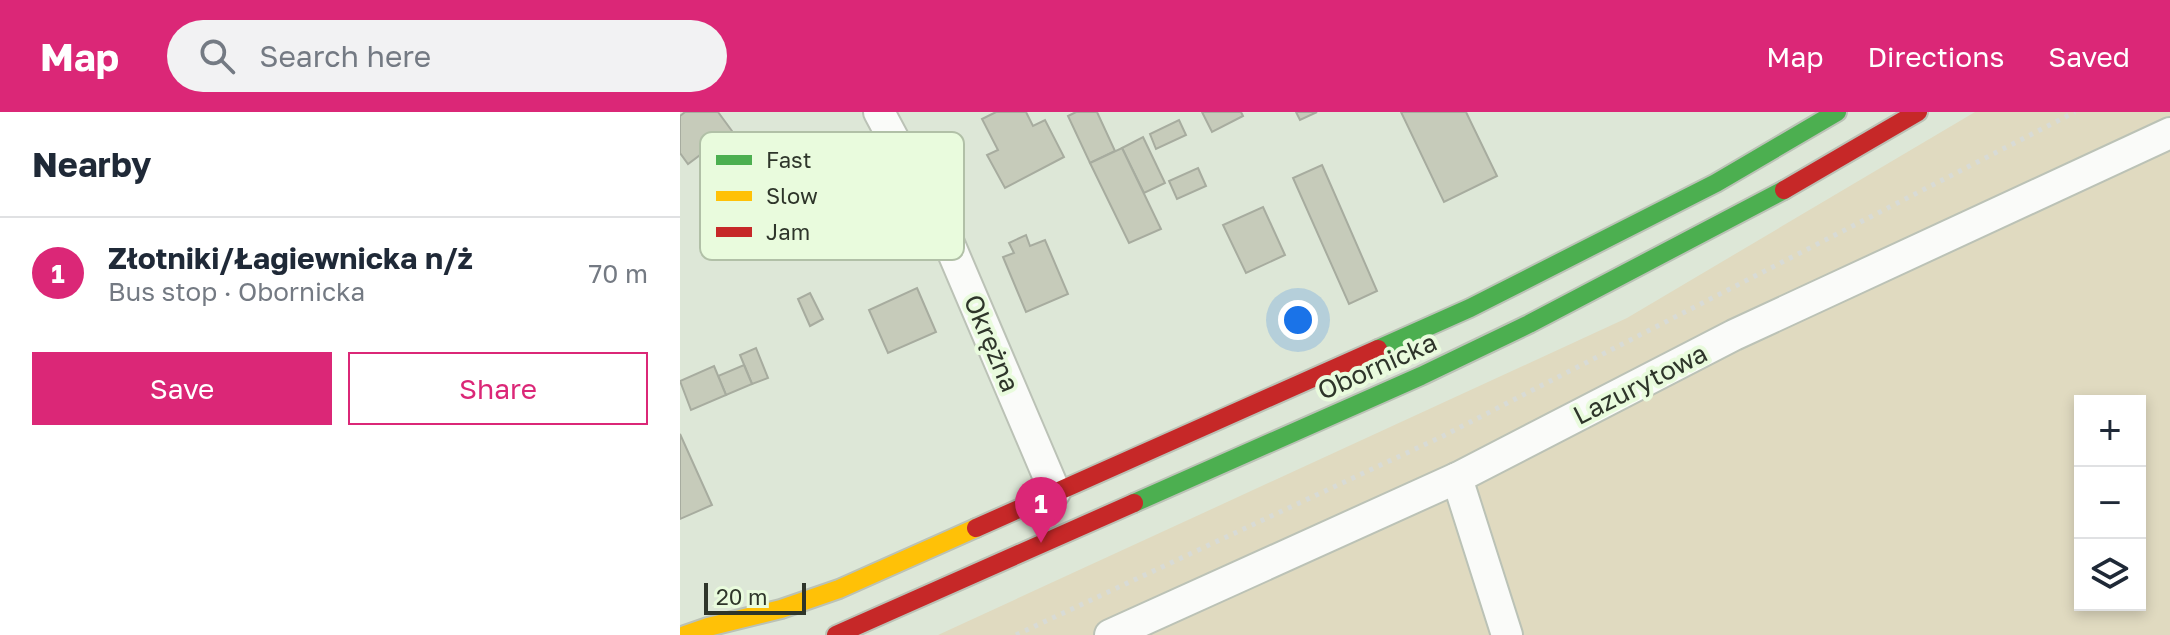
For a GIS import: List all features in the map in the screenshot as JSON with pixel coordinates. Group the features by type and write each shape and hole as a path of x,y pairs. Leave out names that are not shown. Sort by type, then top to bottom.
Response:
{"street":[{"name":"Okrężna","path":"879,112 890,132"},
{"path":"685,635 781,609 839,589 1470,308 1716,183 1837,112"},
{"name":"Obornicka","path":"838,634 1421,376 1515,331 1714,229 1918,112"},
{"name":"Lazurytowa","path":"1110,635 1457,478 1734,335 2170,133"},
{"name":"Okrężna","path":"956,260 1055,492"},
{"path":"1457,478 1507,635"}],"path":[{"path":"1016,635 1443,436 2075,112"}],"shaded area":[{"path":"1975,112 2170,112 2170,635 938,635 1627,318"}],"building":[{"path":"685,112 718,112 732,131 700,132 700,155 688,164 680,153 680,116"},
{"path":"996,112 1026,112 1033,126 1045,120 1064,157 1005,188 987,155 998,150 982,119"},
{"path":"1076,112 1097,112 1115,151 1090,163 1068,116"},
{"path":"1202,112 1241,112 1243,116 1212,132"},
{"path":"1296,112 1317,112 1300,120"},
{"path":"1401,112 1466,112 1497,176 1444,202"},
{"path":"1179,120 1186,135 1156,149 1150,134"},
{"path":"1143,137 1165,183 1144,193 1122,148"},
{"path":"1122,148 1161,229 1129,243 1090,163"},
{"path":"1322,165 1377,291 1349,304 1293,178"},
{"path":"1198,168 1206,186 1177,199 1169,181"},
{"path":"1263,207 1285,255 1246,273 1223,225"},
{"path":"1026,235 1030,246 1045,240 1068,294 1026,312 1003,257 1014,253 1009,243"},
{"path":"917,288 936,332 888,353 869,310"},
{"path":"810,293 823,319 810,326 798,299"},
{"path":"756,348 768,378 752,384 740,355"},
{"path":"744,365 752,384 726,395 718,376"},
{"path":"714,366 726,395 691,410 680,381"},
{"path":"680,434 712,505 680,519"}],"traffic: fast":[{"path":"1378,349 1470,308 1716,183 1837,112"},
{"path":"1134,503 1421,376 1529,324 1784,190"}],"traffic: slow":[{"path":"685,635 781,609 839,589 976,528"}],"traffic: jam":[{"path":"1784,190 1918,112"},
{"path":"976,528 1378,349"},
{"path":"836,635 1134,503"}],"place":[{"name":"Złotniki/Łagiewnicka n/ż","path":"1041,543"}]}
